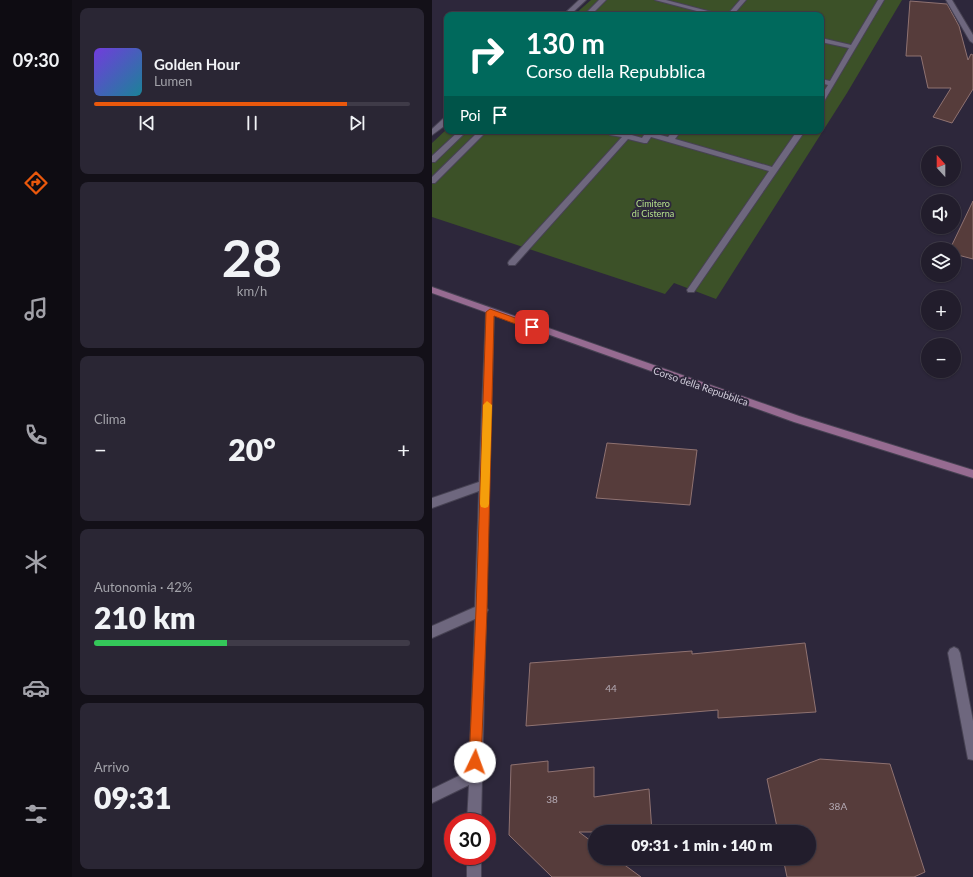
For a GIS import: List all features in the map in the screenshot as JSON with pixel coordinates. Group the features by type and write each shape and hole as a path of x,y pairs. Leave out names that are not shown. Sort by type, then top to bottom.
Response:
{"street":[{"path":"569,12 582,0"},
{"path":"590,12 603,0"},
{"path":"658,0 708,12"},
{"path":"733,12 743,0"},
{"path":"824,97 881,0"},
{"path":"949,0 973,41"},
{"path":"824,41 853,48"},
{"path":"824,83 832,84"},
{"path":"432,133 444,123"},
{"path":"432,160 460,134"},
{"path":"432,181 480,134"},
{"path":"618,134 644,141 649,134 774,170"},
{"path":"670,140 675,134"},
{"path":"691,290 799,134"},
{"path":"512,263 627,136"},
{"name":"Corso della Repubblica","path":"432,290 490,312 810,424 973,474"},
{"path":"474,813 474,775 482,610 490,312"},
{"path":"432,503 485,484"},
{"path":"432,632 482,610"},
{"path":"954,653 973,754"},
{"path":"432,796 474,775"},
{"path":"474,865 474,877"}],"green space":[{"name":"Cimitero di Cisterna","path":"591,0 902,0 824,129 824,12 577,12"},
{"name":"Cimitero di Cisterna","path":"444,132 444,134 821,134 716,299 674,283 665,294 432,217 432,143"}],"building":[{"path":"910,1 947,4 959,26 968,60 971,54 973,55 973,89 952,123 933,117 951,88 928,88 921,56 906,56"},
{"path":"973,201 973,259 961,256 961,242 953,242 957,234 961,234 961,226"},
{"path":"607,443 697,450 690,505 596,498"},
{"path":"805,643 816,712 718,718 718,710 526,726 530,663 692,651 692,654"},
{"path":"820,759 890,764 925,872 914,877 787,877 784,865 816,865 816,825 777,825 767,779"},
{"path":"548,761 548,772 594,767 594,797 649,789 652,825 588,825 588,832 579,832 588,839 588,865 625,865 641,877 552,877 509,835 511,765"}],"slow traffic":[{"path":"485,504 487,405"}],"route":[{"path":"475,762 482,610 490,312 532,327"}]}
